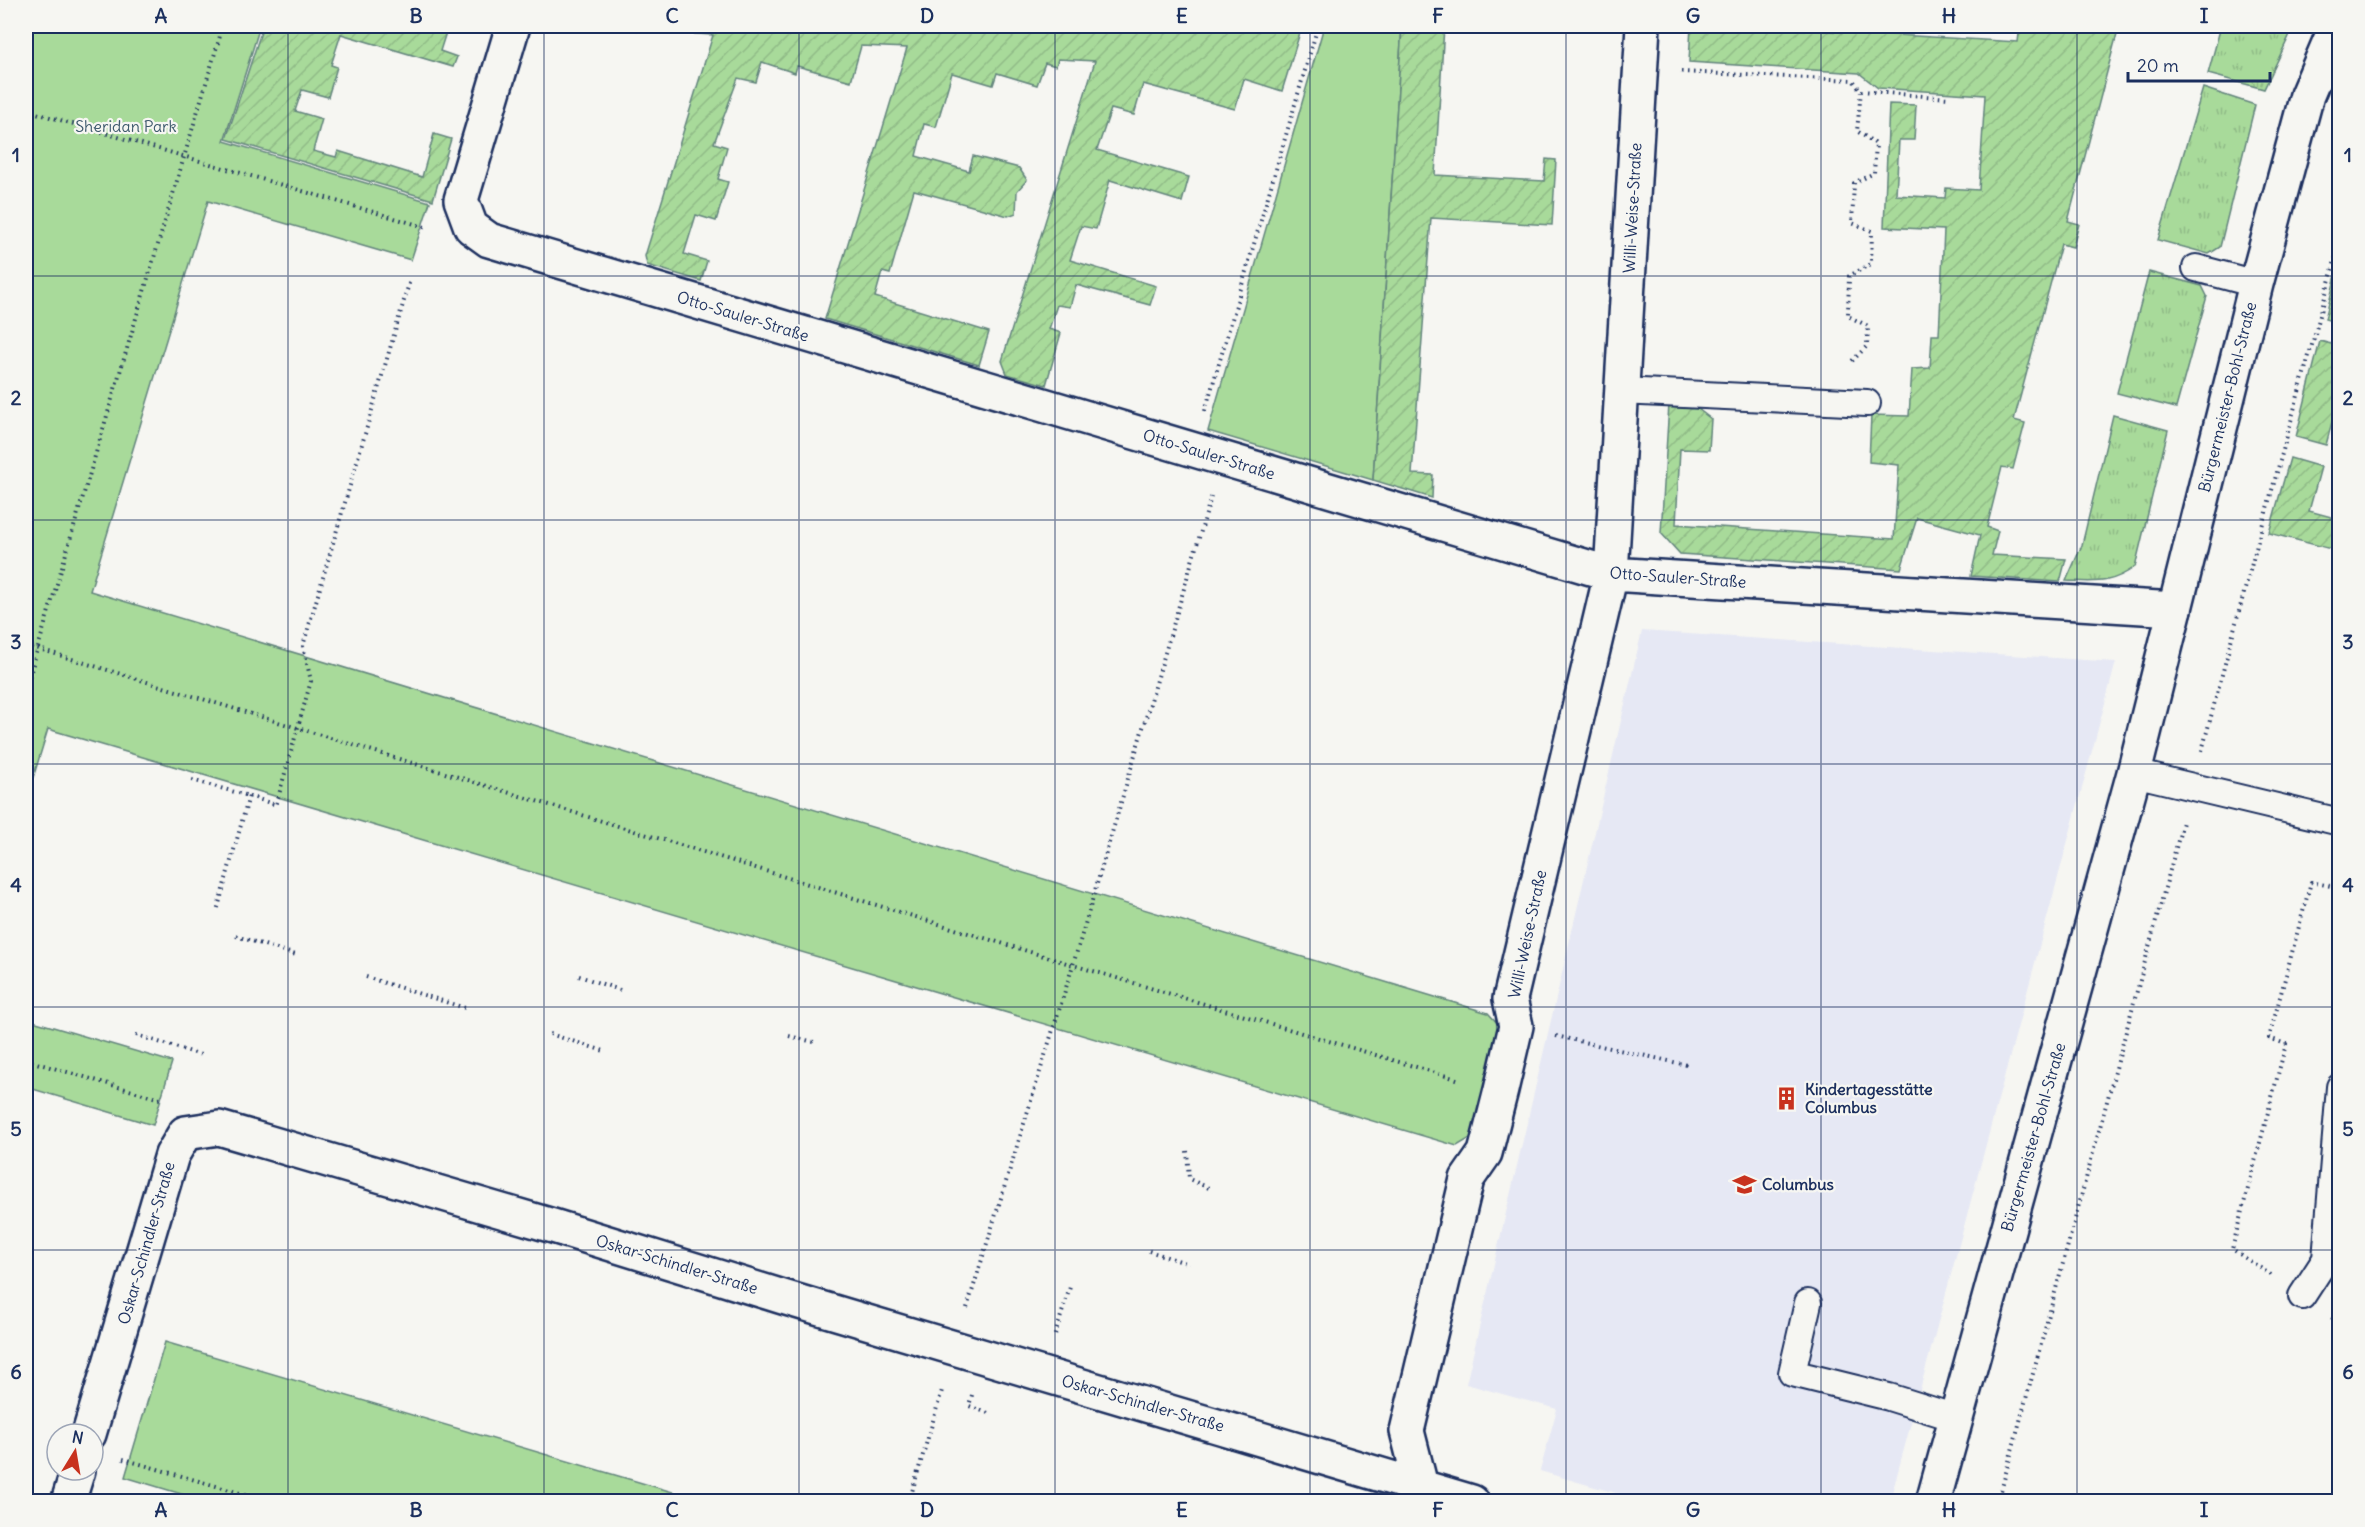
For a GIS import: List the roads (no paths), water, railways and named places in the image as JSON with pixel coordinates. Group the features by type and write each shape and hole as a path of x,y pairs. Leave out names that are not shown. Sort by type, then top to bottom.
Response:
{"street":[{"name":"Otto-Sauler-Straße","path":"513,26 461,201 471,227 489,240 1611,574 2175,609"},
{"name":"Willi-Weise-Straße","path":"1419,1494 1407,1431 1467,1179 1485,1153 1501,1090 1516,1026 1510,999 1611,574 1643,26"},
{"name":"Bürgermeister-Bohl-Straße","path":"1933,1502 2134,773 2256,284 2307,95 2330,41 2340,28"},
{"name":"Oskar-Schindler-Straße","path":"93,1422 172,1155 185,1133 219,1128 1043,1374 1419,1494 1472,1502"},
{"path":"69,1502 75,1482"}],"lane":[{"path":"2196,268 2256,284"},
{"path":"1621,391 1856,403"},
{"path":"2134,773 2340,822"},
{"path":"2302,1296 2326,1259 2339,1102"},
{"path":"1808,1303 1792,1373 1889,1397 1956,1418"}],"place":[{"name":"Kindertagesstätte Columbus","path":"1787,1098"},
{"name":"Columbus","path":"1744,1184"}],"park label":[{"name":"Sheridan Park","path":"126,126"}]}
